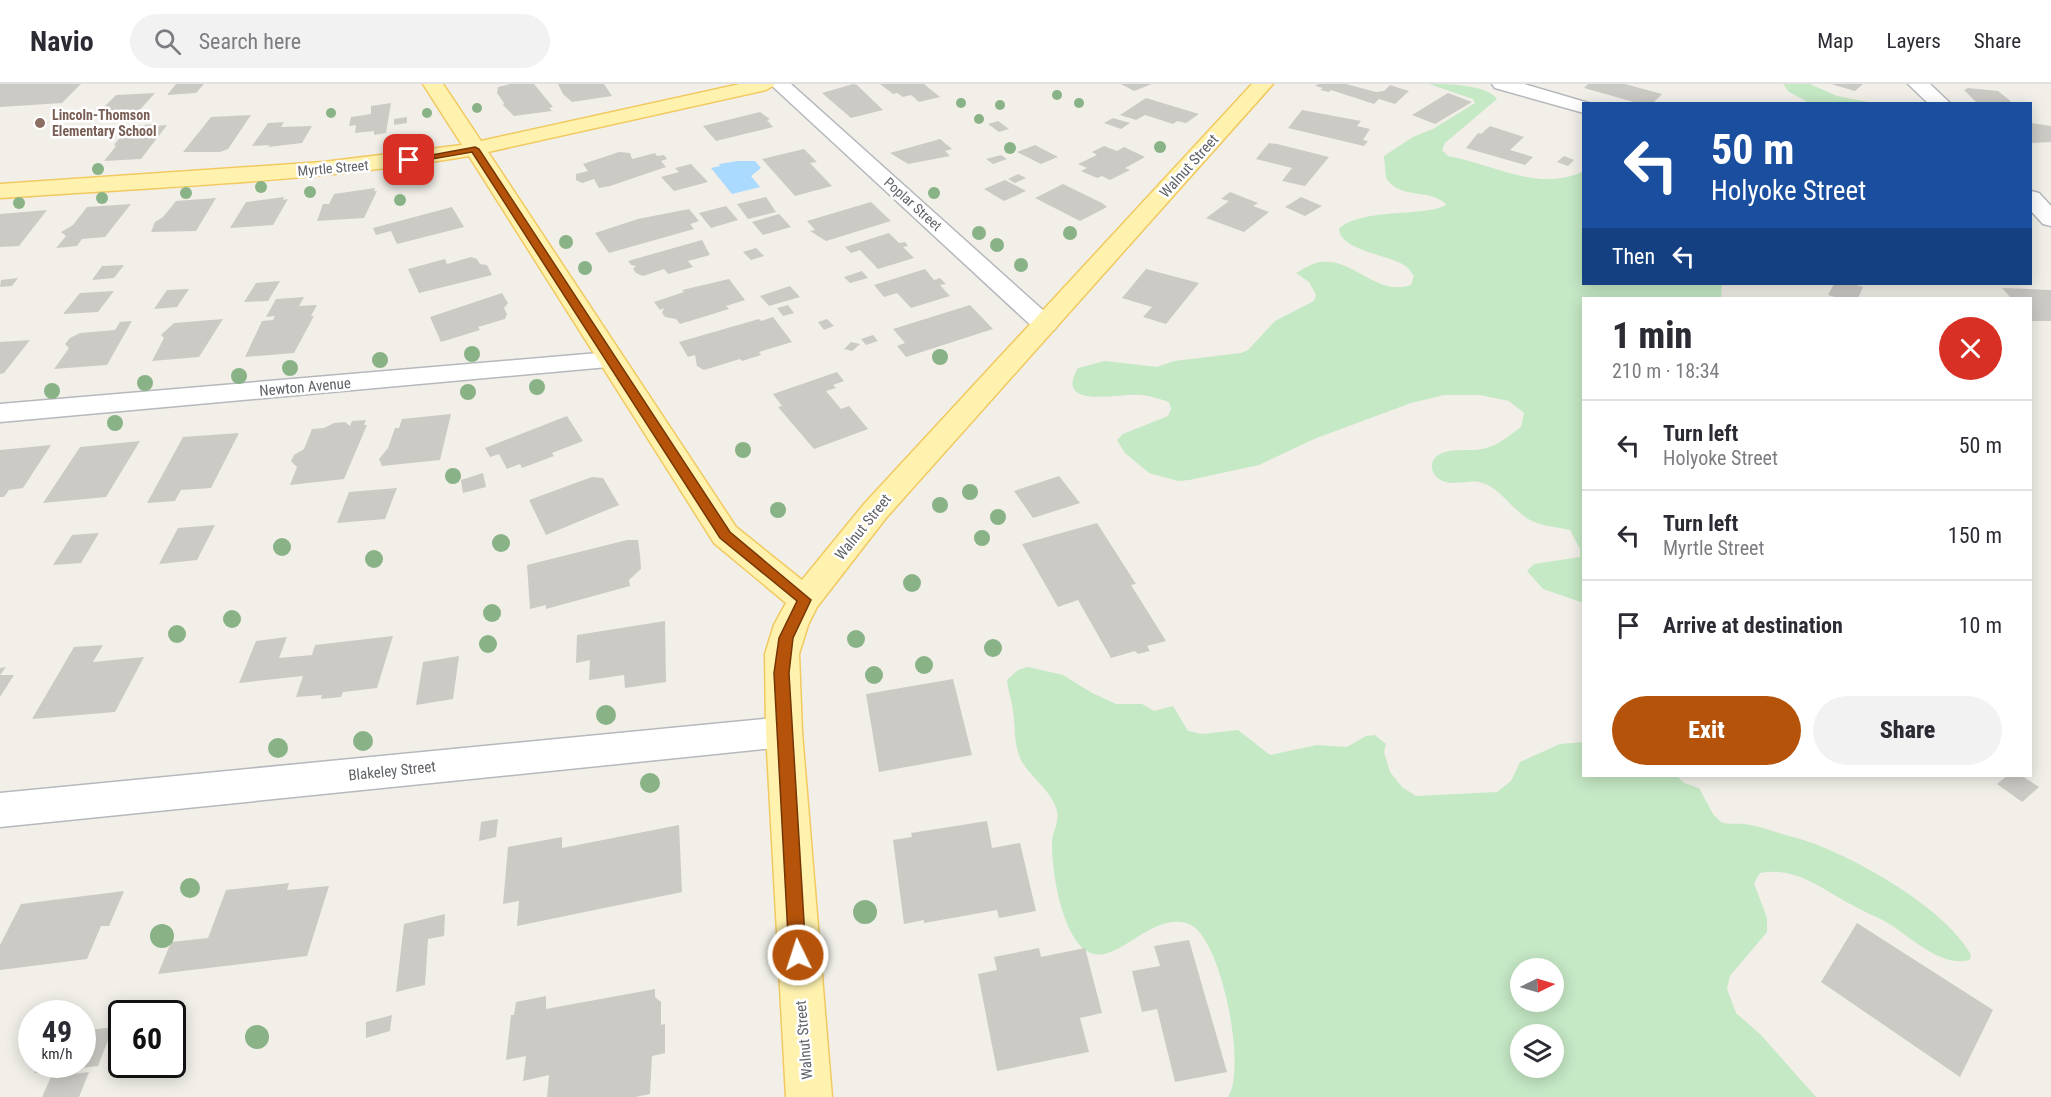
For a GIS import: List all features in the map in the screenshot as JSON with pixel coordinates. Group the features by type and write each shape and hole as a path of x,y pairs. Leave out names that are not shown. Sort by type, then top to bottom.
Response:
{"main road":[{"path":"433,84 725,535 804,600"},
{"name":"Myrtle Street","path":"0,191 354,166 475,149 766,84"},
{"name":"Walnut Street","path":"809,1097 784,732 782,654 791,625 804,600 875,511 1263,84"}],"street":[{"name":"Poplar Street","path":"780,84 1045,325"},
{"path":"1502,84 1582,106"},
{"path":"1918,84 1939,102"},
{"path":"2032,199 2051,219"},
{"path":"2032,228 2051,231"},
{"name":"Newton Avenue","path":"0,413 610,360"},
{"name":"Blakeley Street","path":"0,810 784,732"}],"green space":[{"path":"1429,84 1475,88 1492,94 1497,99 1445,143 1442,150 1448,156 1533,178 1567,177 1582,172 1582,285 1722,285 1721,297 1582,297 1582,602 1543,589 1527,571 1534,564 1580,557 1580,549 1570,530 1530,520 1486,484 1479,482 1448,483 1436,477 1433,471 1434,459 1443,453 1491,447 1521,427 1524,413 1509,401 1480,395 1444,395 1411,403 1314,439 1259,465 1178,481 1149,473 1125,453 1117,440 1123,434 1168,416 1171,409 1169,402 1141,395 1092,396 1074,390 1073,381 1078,368 1105,361 1157,367 1174,361 1241,353 1248,350 1275,321 1314,301 1316,295 1309,282 1296,273 1315,263 1334,263 1345,266 1387,286 1411,285 1414,276 1405,266 1347,242 1341,236 1339,229 1349,222 1363,218 1428,210 1446,204 1431,196 1407,192 1392,185 1386,178 1384,156 1413,137 1433,129 1475,103 1473,99"},
{"path":"1783,84 1810,84 1837,96 1868,102 1806,102 1789,92"},
{"path":"1028,667 1063,675 1092,693 1116,704 1142,704 1154,711 1173,706 1188,731 1202,734 1238,730 1270,755 1317,745 1347,747 1366,736 1375,735 1386,744 1384,752 1390,772 1402,787 1416,796 1497,792 1511,781 1520,762 1560,744 1582,742 1582,777 1678,777 1684,783 1699,788 1713,814 1721,822 1756,826 1814,844 1865,867 1892,883 1940,918 1971,955 1970,960 1949,960 1938,956 1886,922 1798,876 1786,873 1760,873 1754,883 1767,918 1767,932 1730,976 1727,989 1736,1013 1761,1035 1816,1097 1228,1097 1233,1082 1235,1060 1233,1034 1221,977 1212,953 1201,934 1189,924 1173,922 1158,926 1115,950 1102,954 1090,953 1078,943 1072,933 1066,922 1058,895 1054,868 1052,839 1057,822 1056,808 1049,795 1021,760 1017,748 1007,680 1018,670"}],"water":[{"path":"755,161 761,168 751,176 760,187 732,194 711,168 720,166 719,164"}],"building":[{"path":"0,84 81,84 62,103 0,107"},
{"path":"176,84 204,84 196,93 167,95"},
{"path":"510,84 534,84 553,107 549,108 552,111 514,116 503,105 497,93 498,87"},
{"path":"558,84 604,84 612,96 572,102 563,94"},
{"path":"853,84 857,85 883,110 851,118 822,93"},
{"path":"880,84 924,84 940,97 919,102 911,95 903,97 897,93 893,94"},
{"path":"1121,84 1152,84 1134,91"},
{"path":"1318,84 1346,84 1376,92 1384,91 1390,85 1409,91 1395,104 1379,99 1374,104 1331,90 1329,92 1320,90 1323,88 1315,86"},
{"path":"1588,84 1625,84 1662,94 1654,102 1634,102 1584,88"},
{"path":"1831,84 1863,84 1855,91"},
{"path":"1968,88 1998,91 2012,102 1976,102 1964,90"},
{"path":"155,93 137,113 103,115 108,109 102,109 116,95"},
{"path":"1448,93 1472,102 1435,124 1412,115"},
{"path":"1146,98 1199,114 1186,123 1177,121 1173,124 1145,115 1136,120 1120,115"},
{"path":"391,103 386,133 374,135 374,131 355,133 356,125 349,126 351,117 371,114 371,106"},
{"path":"1302,110 1361,121 1357,126 1370,129 1363,140 1368,141 1364,146 1288,128"},
{"path":"760,112 770,119 767,120 773,127 716,141 703,126"},
{"path":"251,115 228,149 220,152 183,152 211,117"},
{"path":"407,117 407,123 394,125 394,119"},
{"path":"1113,118 1130,123 1121,129 1104,123"},
{"path":"998,121 1009,129 999,132 988,124"},
{"path":"284,122 281,127 312,126 302,143 268,147 270,145 252,146 268,123"},
{"path":"159,123 156,126 167,125 141,159 104,161 116,146 114,145 117,141 132,127"},
{"path":"2032,123 2051,126 2051,142 2032,143"},
{"path":"1490,126 1524,137 1510,150 1533,157 1525,165 1466,148 1478,133 1481,134"},
{"path":"940,139 952,149 945,151 950,156 908,164 890,153"},
{"path":"1269,143 1329,157 1305,186 1282,181 1292,168 1256,159"},
{"path":"1035,145 1058,157 1041,164 1017,152"},
{"path":"1104,146 1117,151 1124,147 1145,157 1125,168 1130,170 1110,180 1102,176 1097,178 1081,171 1087,168 1078,164 1097,155 1092,152"},
{"path":"804,149 817,162 810,163 832,186 795,196 762,159"},
{"path":"619,152 630,153 632,159 655,153 657,156 664,155 667,159 661,161 666,167 599,188 594,179 582,183 576,180 576,174 588,171 583,164"},
{"path":"1001,155 1007,159 993,164 986,159"},
{"path":"1564,156 1574,160 1568,166 1557,162"},
{"path":"691,164 708,182 674,191 661,177 679,172 675,168"},
{"path":"1018,174 1026,178 1015,183 1008,179"},
{"path":"1005,180 1026,191 1004,201 984,189"},
{"path":"1063,184 1107,207 1080,221 1035,198"},
{"path":"375,188 374,191 377,191 364,218 317,221 323,204 329,204 334,194"},
{"path":"1230,192 1258,203 1253,206 1269,212 1244,232 1206,218 1229,201 1221,199"},
{"path":"284,197 283,200 288,199 273,225 230,228 246,202"},
{"path":"766,197 776,212 748,219 737,204"},
{"path":"1301,197 1322,206 1305,216 1285,207"},
{"path":"216,198 196,231 151,232 155,222 163,217 176,201"},
{"path":"871,202 891,221 826,241 810,231 815,230 807,221"},
{"path":"131,204 105,237 82,239 77,246 56,248 66,236 61,232 73,225 87,207"},
{"path":"726,206 738,220 711,228 699,213"},
{"path":"452,207 464,227 397,244 391,231 376,235 373,228"},
{"path":"689,209 699,221 690,224 694,229 609,253 595,233 638,219"},
{"path":"47,210 19,246 0,247 0,214"},
{"path":"779,214 791,227 763,235 752,222"},
{"path":"889,233 899,243 905,242 908,246 903,247 914,258 878,269 860,250 851,253 845,247"},
{"path":"702,240 710,255 688,261 693,267 668,274 664,269 643,276 636,273 633,269 636,266 631,265 628,261"},
{"path":"756,248 764,256 751,260 743,252"},
{"path":"471,257 477,259 480,264 487,265 492,275 419,293 408,269 445,259 447,264"},
{"path":"124,265 114,278 92,280 102,266"},
{"path":"925,269 934,280 940,278 946,284 940,285 950,296 911,308 897,293 884,297 874,285"},
{"path":"1146,269 1199,283 1166,324 1143,317 1152,307 1122,298"},
{"path":"862,271 868,278 850,283 844,277"},
{"path":"18,278 12,286 0,287 1,280"},
{"path":"729,279 745,300 726,306 729,309 680,324 676,319 665,317 662,313 664,308 660,310 654,302 684,292 682,290"},
{"path":"280,281 268,301 244,302 256,283"},
{"path":"1833,285 1863,287 1858,297 1828,295"},
{"path":"790,286 800,297 769,306 760,296"},
{"path":"2002,288 2051,290 2051,321 2032,321 2032,297 2010,297"},
{"path":"189,289 177,307 154,309 167,290"},
{"path":"114,291 98,312 63,314 80,293"},
{"path":"502,293 508,303 504,308 507,314 505,319 478,327 480,330 441,342 430,317"},
{"path":"304,297 299,306 317,305 311,316 314,316 294,353 245,357 262,321 273,320 275,316 266,317 276,299"},
{"path":"788,305 794,313 783,316 777,308"},
{"path":"970,305 993,329 906,357 897,346 905,343 893,329"},
{"path":"773,317 792,342 759,352 761,355 742,361 740,359 704,370 697,366 695,355 688,357 679,342 759,319 761,321"},
{"path":"223,319 199,357 152,361 164,338 161,335 174,323"},
{"path":"827,319 834,326 824,330 818,322"},
{"path":"132,321 107,365 54,369 69,348 65,344 70,338 80,333 115,330 120,322"},
{"path":"873,335 878,341 866,345 861,339"},
{"path":"30,340 4,373 0,374 0,342"},
{"path":"851,342 860,344 852,351 844,349"},
{"path":"837,372 844,381 833,385 836,388 826,391 841,409 849,406 868,429 814,449 778,407 782,406 773,394"},
{"path":"451,414 440,460 382,466 379,459 388,448 395,428 399,428 402,419"},
{"path":"567,416 583,441 552,453 554,456 522,468 520,464 507,469 499,454 490,457 485,448"},
{"path":"366,420 364,425 367,425 344,479 290,485 297,467 291,461 294,455 304,449 312,429 345,422 350,426 352,421"},
{"path":"239,433 211,488 181,490 175,501 147,503 183,437"},
{"path":"140,441 106,497 43,503 80,447"},
{"path":"51,445 23,488 9,490 4,497 0,497 0,450"},
{"path":"483,473 486,487 463,493 461,480"},
{"path":"1059,476 1080,503 1033,518 1014,491"},
{"path":"592,477 603,478 619,505 546,535 529,500"},
{"path":"397,488 385,519 337,523 349,492"},
{"path":"1097,523 1136,584 1131,585 1166,641 1147,646 1150,651 1138,654 1135,651 1111,658 1078,600 1058,607 1022,544"},
{"path":"215,525 197,560 159,564 178,528"},
{"path":"99,533 81,563 53,565 72,535"},
{"path":"627,540 638,540 641,569 629,580 630,586 546,609 546,605 530,609 527,565"},
{"path":"665,621 666,682 625,688 624,675 589,680 590,660 576,663 577,635"},
{"path":"393,636 377,688 343,692 341,697 321,699 322,695 296,697 303,676 239,683 256,641 287,637 279,658 312,655 315,645"},
{"path":"103,645 93,662 144,657 115,712 32,719 74,647"},
{"path":"459,656 453,699 416,705 423,662"},
{"path":"0,675 14,675 0,697"},
{"path":"953,679 972,755 879,772 866,694"},
{"path":"2006,777 2024,777 2039,787 2022,802 1997,784"},
{"path":"498,819 496,837 479,841 481,822"},
{"path":"987,821 992,848 1020,843 1036,911 999,918 997,910 924,923 924,920 904,924 893,840 912,837 911,833"},
{"path":"679,825 682,892 517,926 519,901 503,904 508,847 562,837 562,848"},
{"path":"289,883 287,890 329,886 307,956 158,974 171,942 208,938 226,890"},
{"path":"124,891 109,926 101,926 87,959 0,970 0,945 21,904"},
{"path":"445,914 444,936 428,939 425,985 396,992 404,924"},
{"path":"1857,923 1993,1010 1960,1077 1821,982"},
{"path":"1189,940 1227,1072 1175,1082 1157,1009 1142,1012 1132,971 1160,966 1154,946"},
{"path":"1039,948 1041,957 1085,948 1102,1013 1080,1018 1089,1052 997,1071 978,974 997,970 994,957"},
{"path":"655,989 655,997 661,1002 661,1025 665,1024 665,1053 652,1056 650,1094 635,1097 547,1097 549,1075 523,1081 526,1056 506,1060 511,1015 514,1015 516,1002 546,996 546,1009"},
{"path":"392,1015 390,1031 366,1038 366,1022"},
{"path":"108,1028 108,1040 96,1066 96,1029"},
{"path":"51,1078 87,1078 79,1097 42,1097"}],"place":[{"name":"Lincoln-Thomson Elementary School","path":"40,123"}],"route":[{"path":"409,160 475,149 725,535 804,600 786,638 781,673 786,792 798,955"}]}
